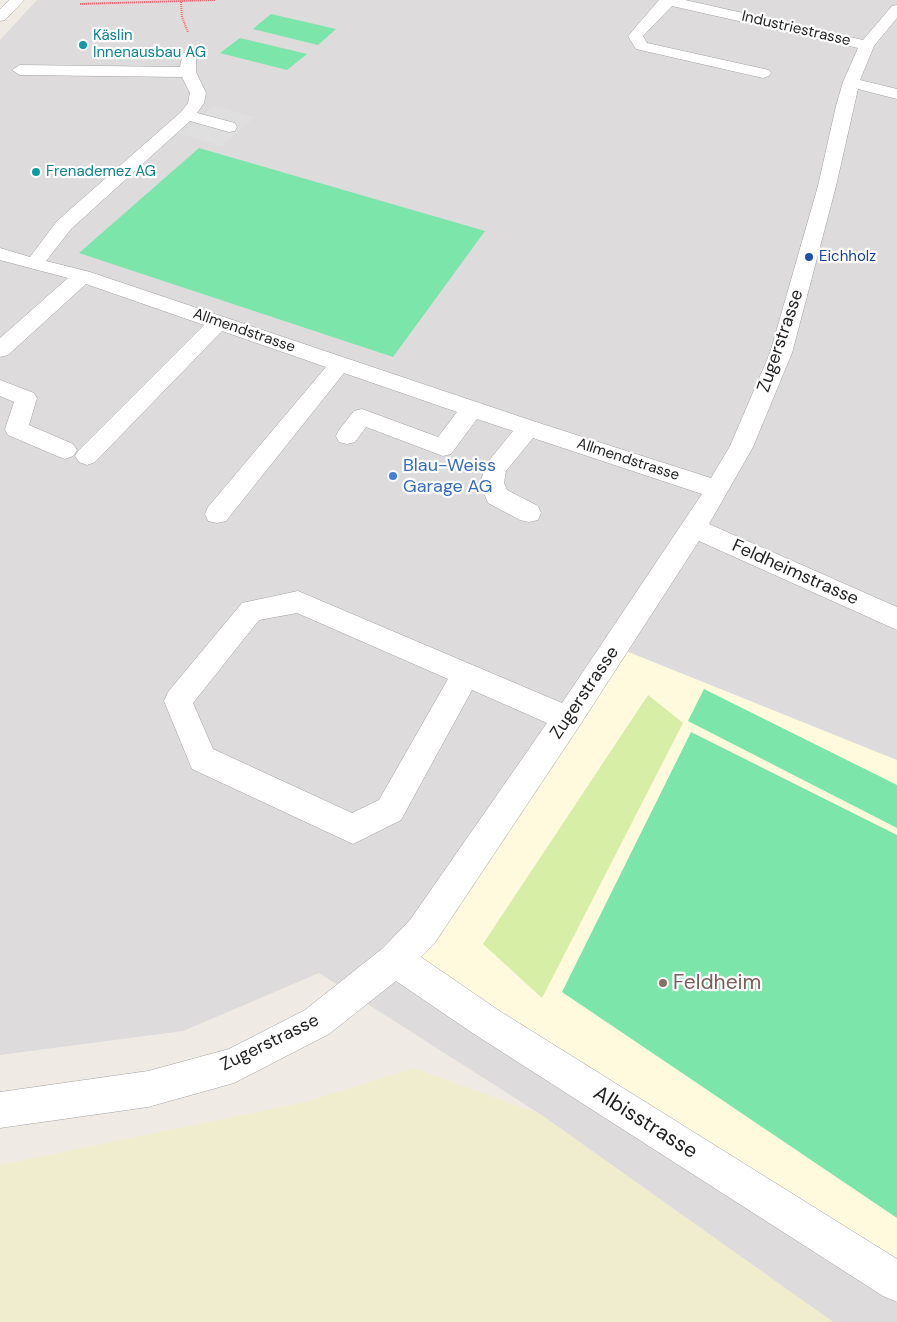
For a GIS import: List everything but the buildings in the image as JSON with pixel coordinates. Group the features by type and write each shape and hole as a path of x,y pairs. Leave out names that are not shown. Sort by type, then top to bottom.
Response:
{"street":[{"path":"1,13 17,0"},
{"path":"667,0 635,36 641,46 763,73"},
{"name":"Industriestrasse","path":"667,0 867,45"},
{"path":"734,16 757,4"},
{"name":"Zugerstrasse","path":"0,1110 148,1089 234,1065 317,1022 395,960 422,932 568,719 694,528 741,447 781,353 811,248 851,82 867,45 897,9"},
{"path":"20,70 188,64 198,93 196,103 187,115 64,225 34,264"},
{"path":"851,82 897,94"},
{"path":"187,115 229,127"},
{"name":"Allmendstrasse","path":"0,254 83,276 528,428 716,489"},
{"path":"0,350 83,276"},
{"path":"87,456 218,322"},
{"path":"217,514 340,364"},
{"path":"0,388 26,398 16,429 65,450"},
{"path":"347,436 362,417 443,448 472,409"},
{"path":"528,428 495,469 492,483 497,496 529,514"},
{"name":"Feldheimstrasse","path":"694,528 897,619"},
{"path":"466,674 390,810 354,828 202,759 178,701 251,611 298,602 466,674 568,719"},
{"name":"Albisstrasse","path":"395,960 486,1022 897,1282"}],"path":[{"path":"80,4 215,0"}],"shaded area":[{"path":"37,0 897,0 897,1322 833,1322 540,1114 319,973 183,1031 0,1055 0,40"},
{"path":"214,106 255,117 221,146 179,134"},
{"name":"Feldheim","path":"616,647 897,760 897,1282 395,960"},
{"path":"414,1068 540,1114 833,1322 0,1322 0,1165 305,1102"}],"green space":[{"path":"271,14 336,29 318,45 253,29"},
{"path":"240,38 307,54 287,70 220,53"},
{"path":"199,148 485,231 393,357 79,253"},
{"path":"704,689 897,785 897,828 688,721"},
{"path":"648,695 683,723 542,998 483,944"},
{"path":"691,732 897,835 897,1218 562,992"}],"place":[{"name":"Käslin Innenausbau AG","path":"83,45"},
{"name":"Frenademez AG","path":"36,172"},
{"name":"Eichholz","path":"809,257"},
{"name":"Blau-Weiss Garage AG","path":"393,476"},
{"name":"Feldheim","path":"663,983"}]}
